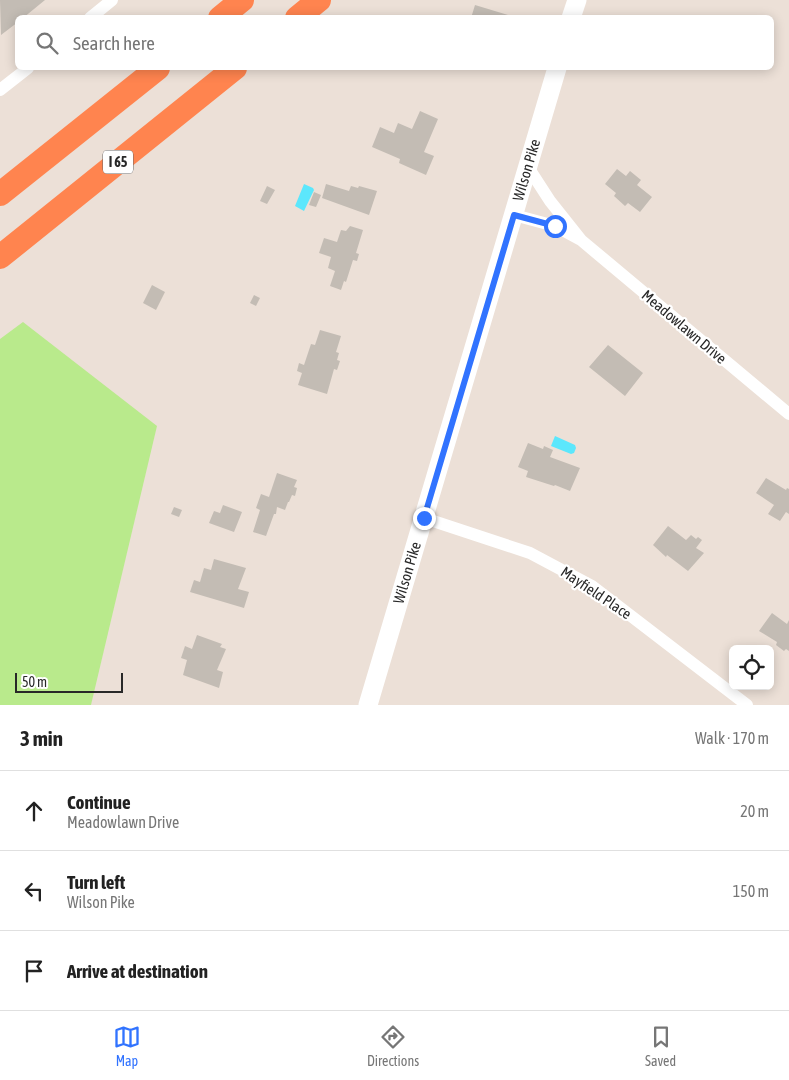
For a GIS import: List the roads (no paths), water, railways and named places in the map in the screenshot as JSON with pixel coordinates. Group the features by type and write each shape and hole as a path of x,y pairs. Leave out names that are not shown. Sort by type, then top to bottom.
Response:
{"highway":[{"path":"224,15 242,0"},
{"path":"301,15 319,0"},
{"path":"0,194 155,70"},
{"name":"I 65","path":"0,257 233,70"}],"main road":[{"path":"573,15 577,0"},
{"name":"Wilson Pike","path":"368,705 555,70"}],"street":[{"path":"94,15 112,0"},
{"path":"0,90 25,70"},
{"name":"Meadowlawn Drive","path":"528,167 550,201 580,240"},
{"name":"Meadowlawn Drive","path":"514,215 555,226 580,240 789,414"},
{"name":"Mayfield Place","path":"424,518 530,554 578,578 747,705"}],"water":[{"path":"304,184 314,190 304,211 295,206"},
{"path":"555,436 575,445 574,453 571,454 551,446"}]}
